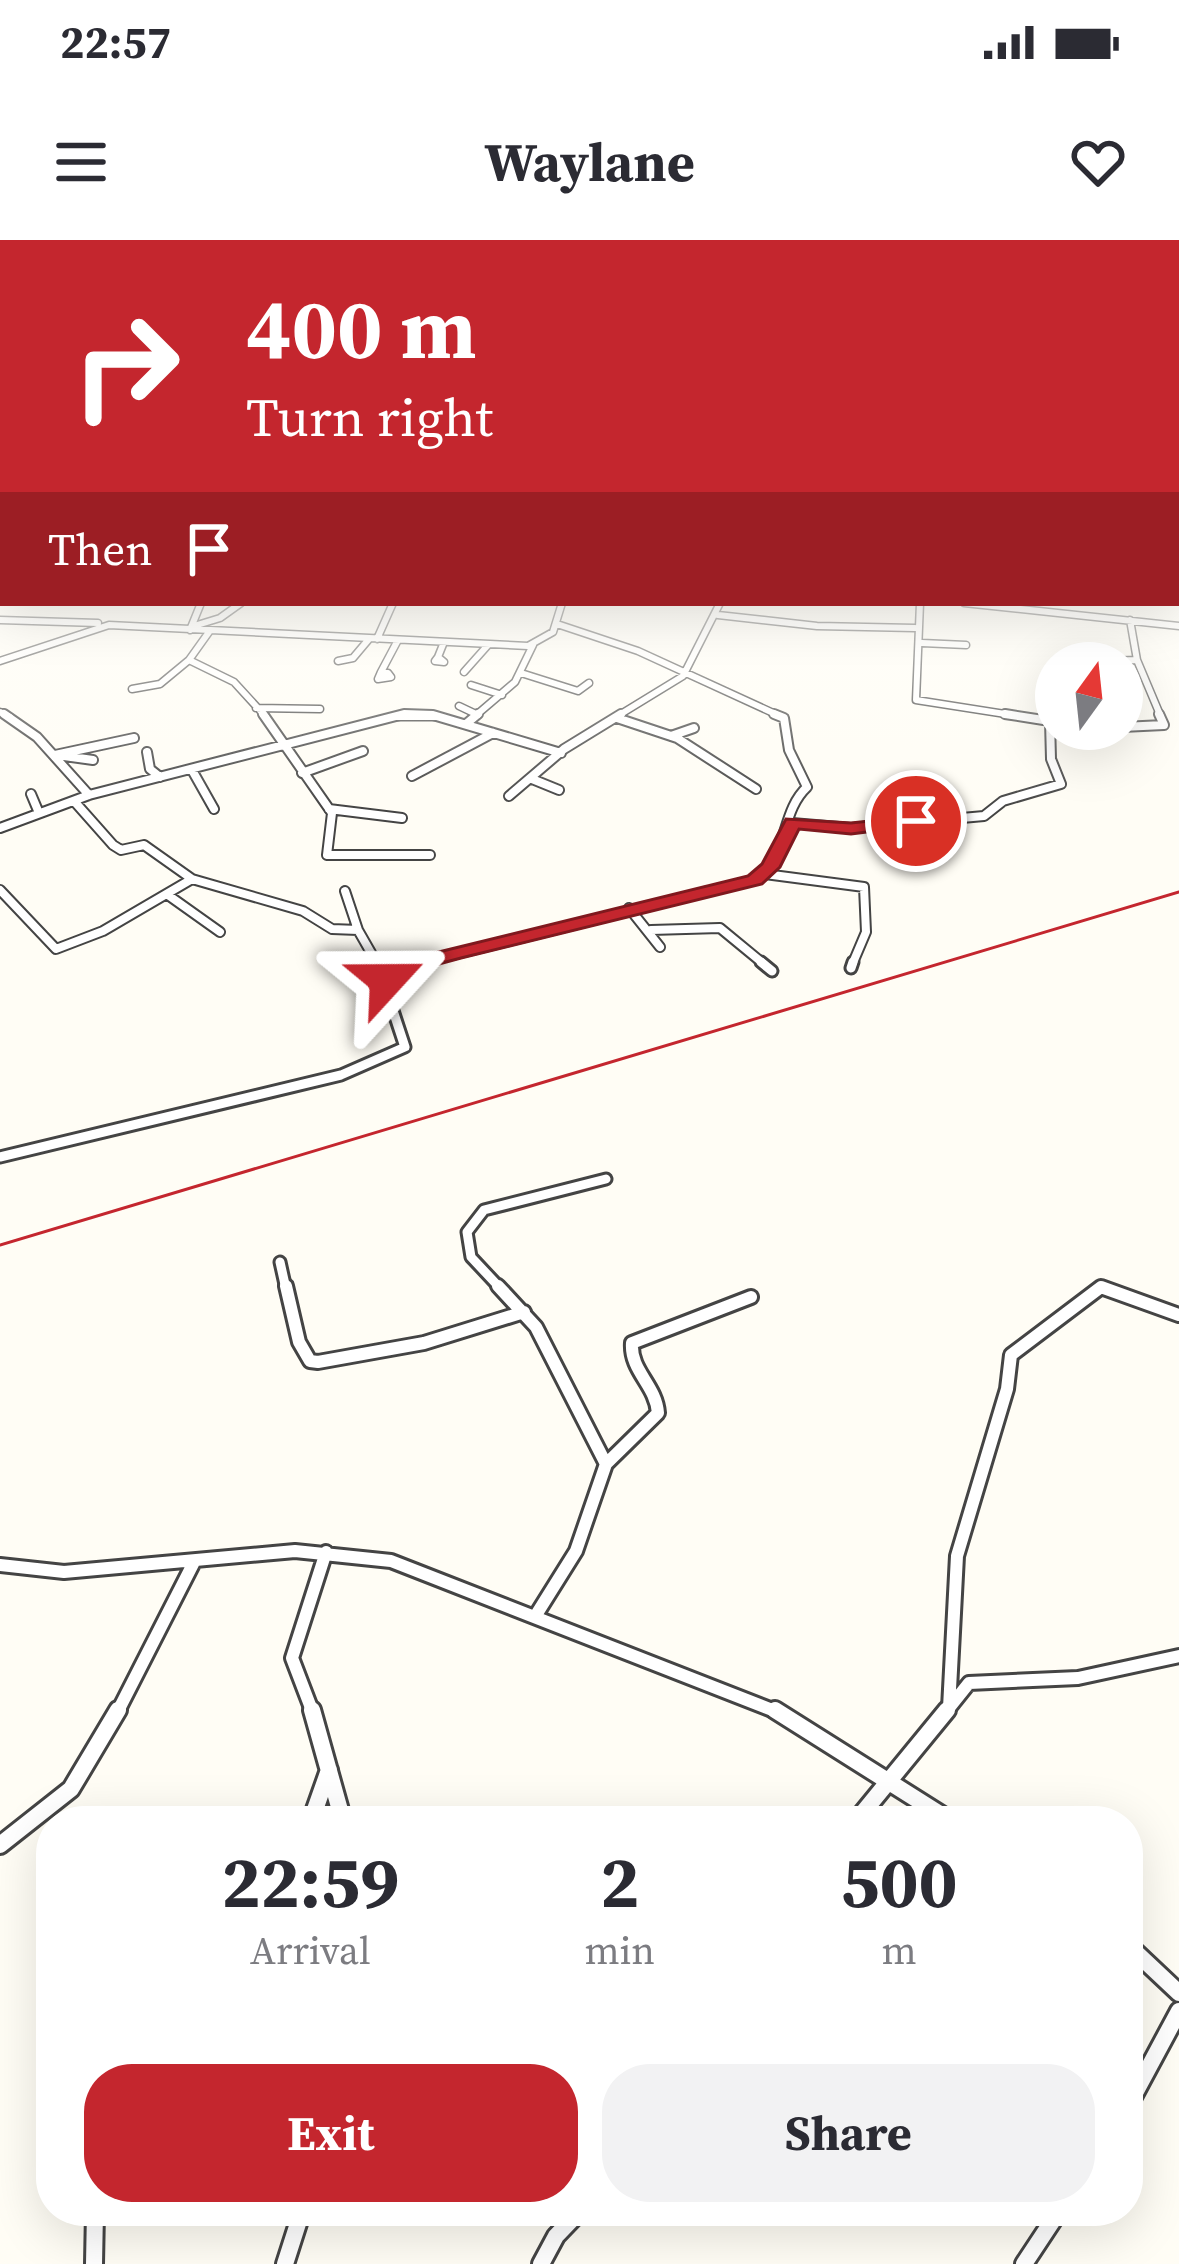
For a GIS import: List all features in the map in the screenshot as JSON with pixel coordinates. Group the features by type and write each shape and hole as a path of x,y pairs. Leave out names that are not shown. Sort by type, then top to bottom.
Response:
{"street":[{"path":"192,619 192,628"},
{"path":"192,628 216,619"},
{"path":"338,661 353,658 374,639 384,619"},
{"path":"0,620 533,645 547,639 557,619"},
{"path":"509,796 561,753 683,676 686,660 715,619"},
{"path":"758,619 915,628"},
{"path":"917,619 922,643 916,700 1035,719"},
{"path":"1126,619 1179,626"},
{"path":"1130,620 1134,642"},
{"path":"556,624 638,651 683,676 784,718 789,750 807,787 793,800 792,823 765,874"},
{"path":"0,661 109,626"},
{"path":"131,689 160,684 189,660 209,632"},
{"path":"381,672 398,640"},
{"path":"438,657 444,642"},
{"path":"922,643 966,645"},
{"path":"464,672 488,645"},
{"path":"466,724 521,673 533,645"},
{"path":"189,660 215,668 256,708 329,809 333,830 327,855 430,855"},
{"path":"521,673 578,691 589,683"},
{"path":"1143,674 1165,725 1143,726"},
{"path":"472,685 502,695"},
{"path":"459,706 478,715"},
{"path":"256,708 320,709"},
{"path":"0,712 15,718 55,755 89,795"},
{"path":"0,827 89,795 404,714 466,724 561,753"},
{"path":"0,726 15,718"},
{"path":"616,718 671,736 756,789"},
{"path":"671,736 694,728"},
{"path":"412,776 493,733"},
{"path":"55,755 134,738"},
{"path":"792,823 851,828 984,816 1000,799 1050,792 1060,784 1051,750"},
{"path":"302,773 363,751"},
{"path":"147,752 150,769 160,776"},
{"path":"55,755 93,760"},
{"path":"729,770 742,765"},
{"path":"192,770 214,809"},
{"path":"532,779 559,790"},
{"path":"31,794 39,813"},
{"path":"74,801 121,850 144,845 192,879 303,911 332,929 358,930"},
{"path":"329,809 402,818"},
{"path":"387,980 406,967 765,874 864,887 866,932 851,968"},
{"path":"0,890 56,949 192,879"},
{"path":"0,1157 341,1075 392,1058 406,1041 387,980 358,930 345,891"},
{"path":"168,895 220,932"},
{"path":"629,908 660,946"},
{"path":"651,930 720,928 772,971"},
{"path":"606,1179 484,1210 473,1218 465,1242 471,1257 524,1312 606,1464"},
{"path":"280,1262 299,1342 310,1361 336,1363 402,1348 524,1312"},
{"path":"949,1708 957,1556 1007,1389 1011,1355 1101,1287 1179,1315"},
{"path":"536,1615 583,1536 613,1450 655,1420 660,1408 659,1396 631,1360 632,1343 751,1297"},
{"path":"326,1552 292,1658 324,1740 339,1806"},
{"path":"0,1565 64,1572 326,1552 391,1561 771,1707 927,1806"},
{"path":"49,1806 90,1765 194,1562"},
{"path":"868,1806 979,1679 1078,1678 1143,1660 1179,1656"},
{"path":"315,1806 328,1770"},
{"path":"0,1845 36,1817"},
{"path":"1143,1959 1179,1993"},
{"path":"1143,2078 1179,2012"},
{"path":"94,2226 94,2264"},
{"path":"285,2264 297,2226"},
{"path":"541,2264 566,2226"},
{"path":"1024,2264 1049,2226"}],"railway":[{"path":"0,1245 1179,892"}],"route":[{"path":"387,980 406,967 454,953 755,880 775,861 792,823 851,828 916,821"}]}
